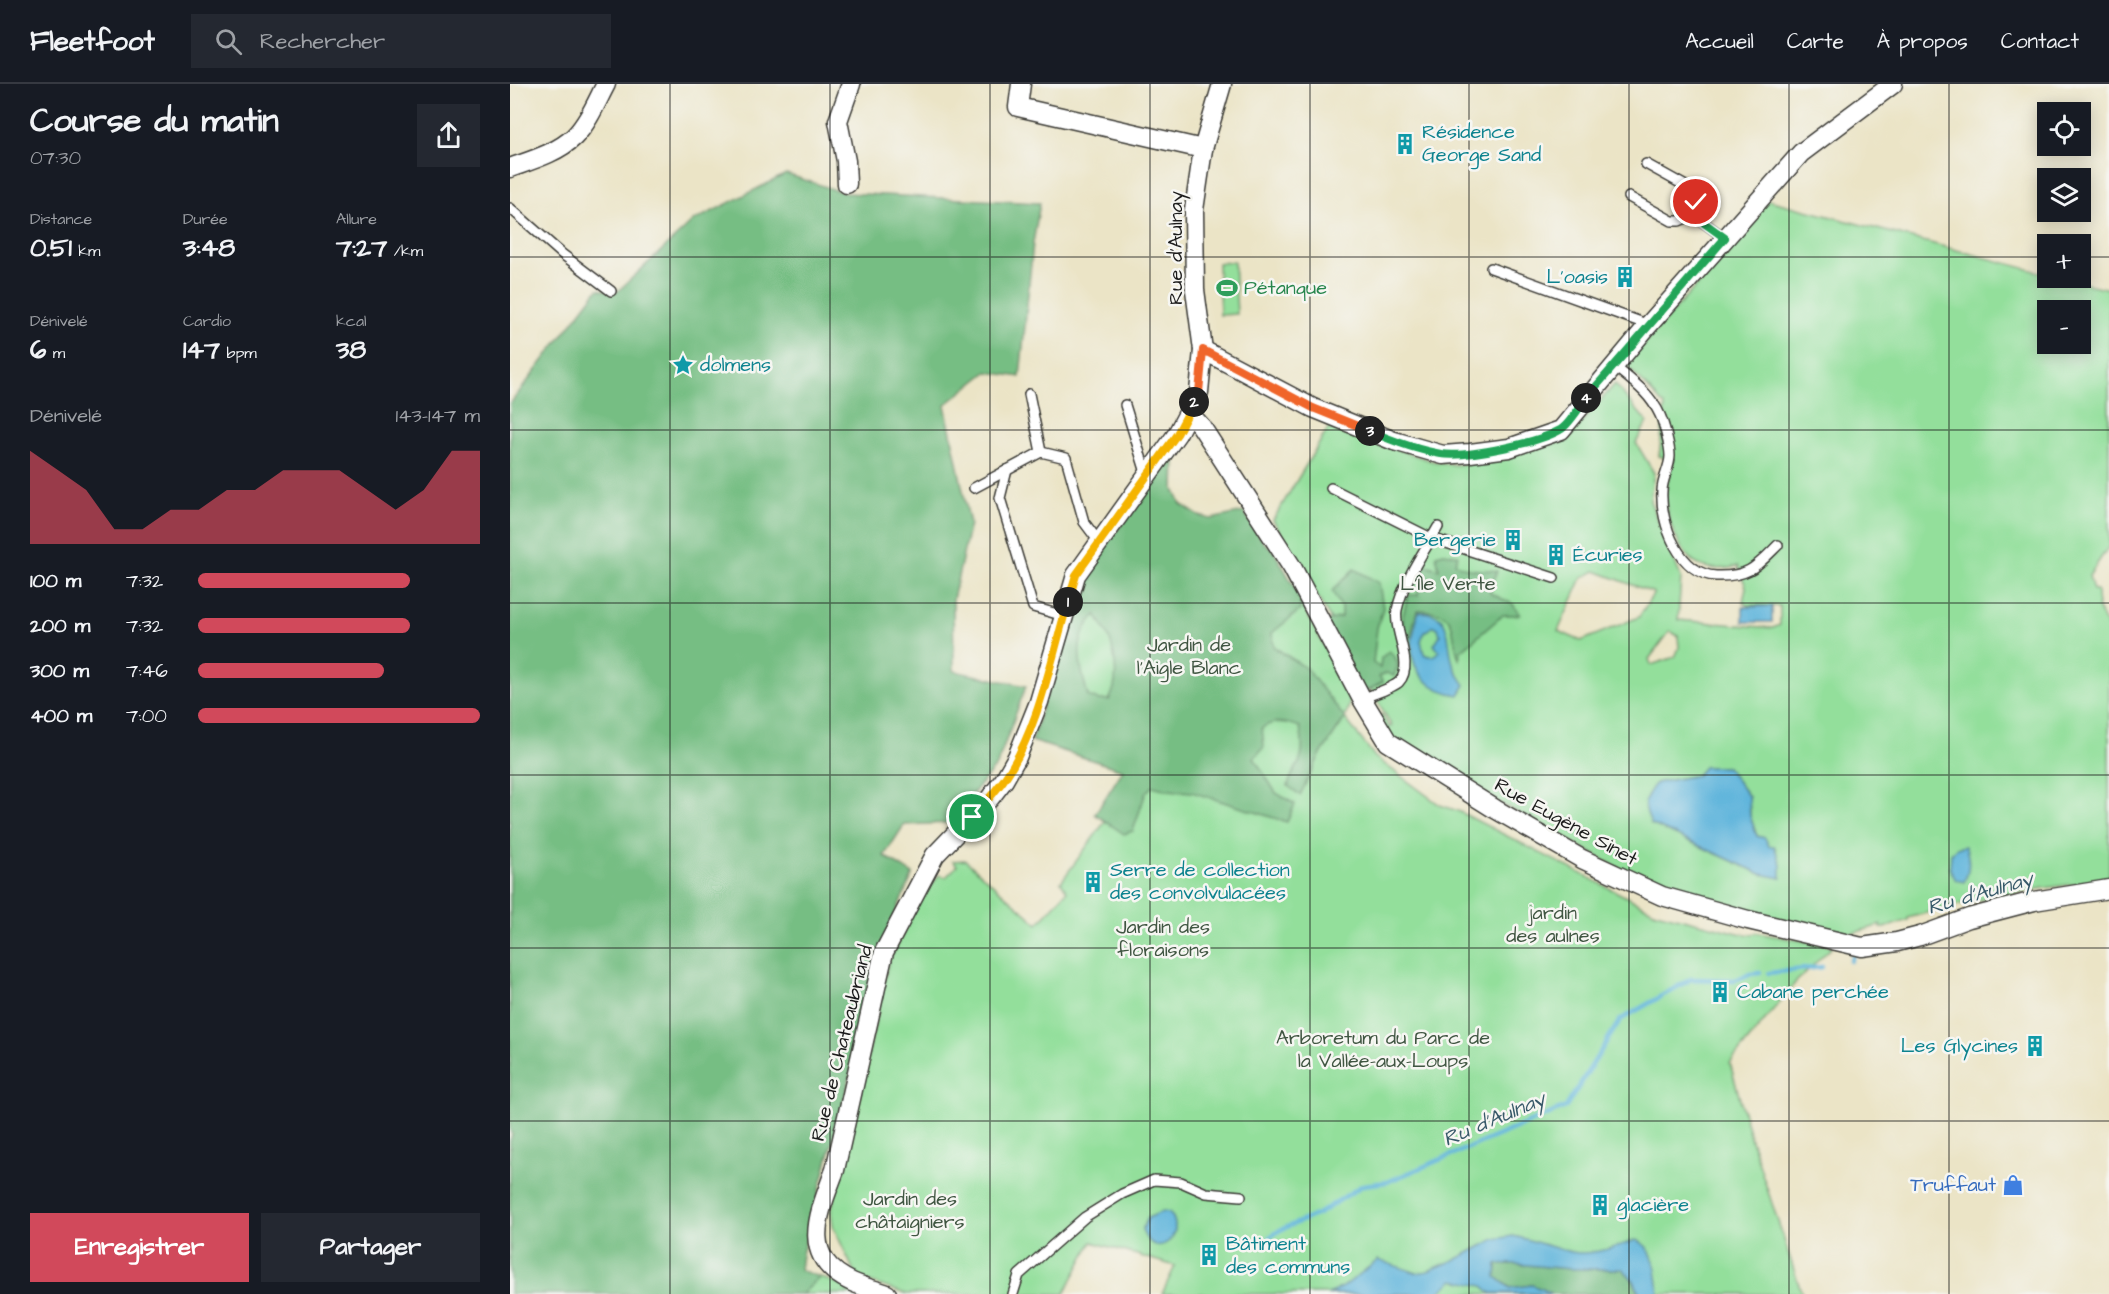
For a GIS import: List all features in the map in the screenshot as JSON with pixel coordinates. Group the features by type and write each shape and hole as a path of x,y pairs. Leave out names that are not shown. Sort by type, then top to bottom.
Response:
{"street":[{"path":"510,168 550,153 574,137 589,116 606,84"},
{"path":"847,184 846,161 838,121 851,84"},
{"path":"1021,84 1018,106 1203,149"},
{"name":"Rue d'Aulnay","path":"1189,412 1199,392 1203,350 1195,290 1194,210 1203,149 1222,84"},
{"path":"1203,350 1313,408 1394,441 1443,454 1509,448 1561,430 1649,325 1801,153 1893,84"},
{"name":"Rue de Chateaubriand","path":"887,1294 852,1282 833,1271 820,1253 816,1235 835,1170 884,952 935,855 990,798 1017,757 1034,718 1076,575 1177,434 1189,412"},
{"name":"Rue Eugène Sinet","path":"1189,412 1201,426 1292,567 1362,699 1388,742 1495,809 1582,859 1662,896 1748,921 1862,947 1897,942 2034,901 2109,889"}],"lane":[{"path":"1646,164 1691,189 1696,202 1693,215"},
{"path":"1629,197 1672,221 1679,221 1693,215"},
{"path":"510,208 562,254 611,291"},
{"path":"1693,215 1725,238"},
{"path":"1491,268 1649,325"},
{"path":"1614,366 1648,395 1661,417 1670,456 1662,490 1664,521 1671,539 1689,564 1706,575 1730,576 1754,570 1778,545"},
{"path":"1029,394 1041,452"},
{"path":"1125,405 1147,476"},
{"path":"974,488 1041,452 1066,458 1084,522 1099,542"},
{"path":"1007,470 1000,498 1033,607 1064,616"},
{"path":"1331,488 1431,538 1554,578"},
{"path":"1362,699 1399,682 1406,668 1398,636 1396,612 1401,597 1438,527"},
{"path":"1013,1294 1019,1275 1084,1218 1122,1194 1154,1180 1181,1182 1206,1193 1241,1196"}],"green space":[{"path":"786,174 845,193 1040,203 1033,243 1020,377 987,372 945,405 970,524 953,599 954,671 1026,686 997,765 948,823 904,825 884,856 913,874 885,936 802,1254 800,1270 820,1277 802,1294 510,1294 510,1141 512,1135 510,1130 510,404 598,289 617,292 693,221"},
{"name":"L'Île Verte","path":"1768,200 2037,271 2037,288 2091,288 2091,285 2109,289 2109,546 2089,576 2093,590 2097,590 2101,615 2109,629 2109,881 2058,886 1982,899 1908,918 1908,920 1885,928 1881,928 1881,925 1843,936 1661,891 1465,784 1390,739 1379,719 1382,714 1389,727 1392,726 1273,520 1329,427 1432,461 1456,465 1497,459 1566,440 1615,384 1647,422 1636,443 1654,473 1650,501 1681,577 1678,620 1773,628 1780,625 1780,606 1747,605 1743,602 1746,587 1738,566 1717,569 1702,566 1691,560 1680,546 1669,519 1666,503 1673,461 1659,456 1665,406 1625,364 1718,262","holes":["1595,571 1654,593 1639,617 1581,641 1558,631 1582,578","1670,631 1678,636 1679,648 1675,657 1651,665 1649,659","1705,767 1727,767 1749,797 1750,816 1757,836 1769,846 1775,847 1777,855 1761,874 1651,824 1656,783 1697,775"]},
{"name":"Pétanque","path":"1234,262 1237,314 1220,315 1218,263"},
{"name":"Jardin de l’Aigle Blanc","path":"1171,454 1175,456 1174,489 1181,504 1199,516 1211,519 1244,512 1264,543 1272,548 1301,598 1300,610 1272,633 1274,647 1306,668 1345,718 1319,757 1300,795 1288,786 1301,756 1300,727 1280,723 1262,728 1264,747 1254,758 1276,793 1295,804 1287,822 1192,792 1167,790 1153,786 1146,792 1133,831 1124,834 1095,814 1123,770 1032,741 1079,584","holes":["1096,615 1106,631 1114,655 1115,679 1109,700 1098,700 1088,696 1080,664 1080,643 1088,624"]},
{"name":"Arboretum du Parc de la Vallée-aux-Loups","path":"1265,547 1272,548 1349,693 1348,709 1341,724 1345,718 1375,757 1440,805 1458,811 1656,912 1746,935 1757,933 1833,946 1795,983 1730,1063 1751,1140 1802,1294 1162,1294 1175,1266 1092,1242 1064,1294 906,1294 857,1278 833,1226 831,1210 844,1166 888,963 919,902 939,875 946,877 957,866 953,861 965,860 1038,924 1067,891 1061,882 1139,775 1032,741 1079,584"},
{"name":"L'Île Verte","path":"1444,553 1458,555 1455,563 1466,568 1497,571 1490,593 1513,604 1520,615 1503,615 1461,651 1459,659 1451,623 1441,614 1417,610 1410,639 1404,638 1403,616 1408,595 1418,595 1418,576 1422,564 1439,569 1436,555"},
{"path":"1354,569 1379,583 1383,608 1377,628 1373,663 1380,668 1381,658 1389,651 1395,657 1398,665 1394,676 1387,673 1379,676 1383,682 1362,694 1325,622 1341,617 1341,607 1332,591"},
{"path":"1497,1264 1571,1269 1623,1269 1634,1281 1640,1294 1553,1294 1532,1285 1511,1288 1496,1277"},
{"path":"820,1277 866,1294 802,1294"}],"water":[{"path":"1772,606 1772,622 1743,622 1743,607"},
{"path":"1418,612 1437,616 1446,627 1453,664 1465,685 1459,695 1440,690 1432,685 1419,673 1415,665 1412,645","holes":["1434,626 1438,628 1440,635 1434,645 1439,651 1432,656 1426,655 1421,641 1424,632"]},
{"path":"1704,767 1727,767 1749,797 1750,816 1757,836 1765,838 1769,846 1774,846 1781,865 1781,878 1761,874 1651,824 1645,803 1656,783 1697,775"},
{"path":"1965,846 1969,864 1964,882 1956,880 1950,869 1951,854 1956,848"},
{"path":"1163,1211 1169,1212 1174,1220 1175,1229 1168,1242 1155,1245 1148,1240 1142,1230 1148,1218"},
{"path":"1513,1236 1580,1253 1605,1250 1637,1240 1648,1249 1652,1256 1659,1294 1640,1294 1634,1281 1623,1269 1571,1269 1497,1264 1496,1277 1510,1288 1532,1285 1553,1294 1491,1293 1483,1286 1454,1280 1437,1294 1328,1294 1343,1287 1378,1260 1417,1273 1428,1271 1459,1258 1495,1239"}],"waterway":[{"name":"Ru d'Aulnay","path":"1851,961 1853,956"},
{"name":"Ru d'Aulnay","path":"1769,973 1822,967"},
{"name":"Ru d'Aulnay","path":"1270,1237 1280,1230 1318,1214 1363,1185 1387,1182 1566,1107 1620,1020 1691,979 1735,980 1760,973"}],"place":[{"name":"Résidence George Sand","path":"1405,144"},
{"name":"L'oasis","path":"1625,277"},
{"name":"Pétanque","path":"1227,288"},
{"name":"dolmens","path":"683,365"},
{"name":"Bergerie","path":"1513,540"},
{"name":"Écuries","path":"1556,555"},
{"name":"Serre de collection des convolvulacées","path":"1093,882"},
{"name":"Cabane perchée","path":"1720,992"},
{"name":"Les Glycines","path":"2035,1046"},
{"name":"Truffaut","path":"2013,1185"},
{"name":"glacière","path":"1600,1205"},
{"name":"Bâtiment des communs","path":"1209,1255"}],"route":[{"path":"972,817 1004,780 1034,718 1076,575 1177,434 1199,392 1203,350 1313,408 1394,441 1443,454 1509,448 1561,430 1725,238 1693,215 1696,202"}],"park label":[{"name":"jardin des aulnes","path":"1553,924"},
{"name":"Jardin des floraisons","path":"1163,938"},
{"name":"Jardin des châtaigniers","path":"910,1210"}]}
